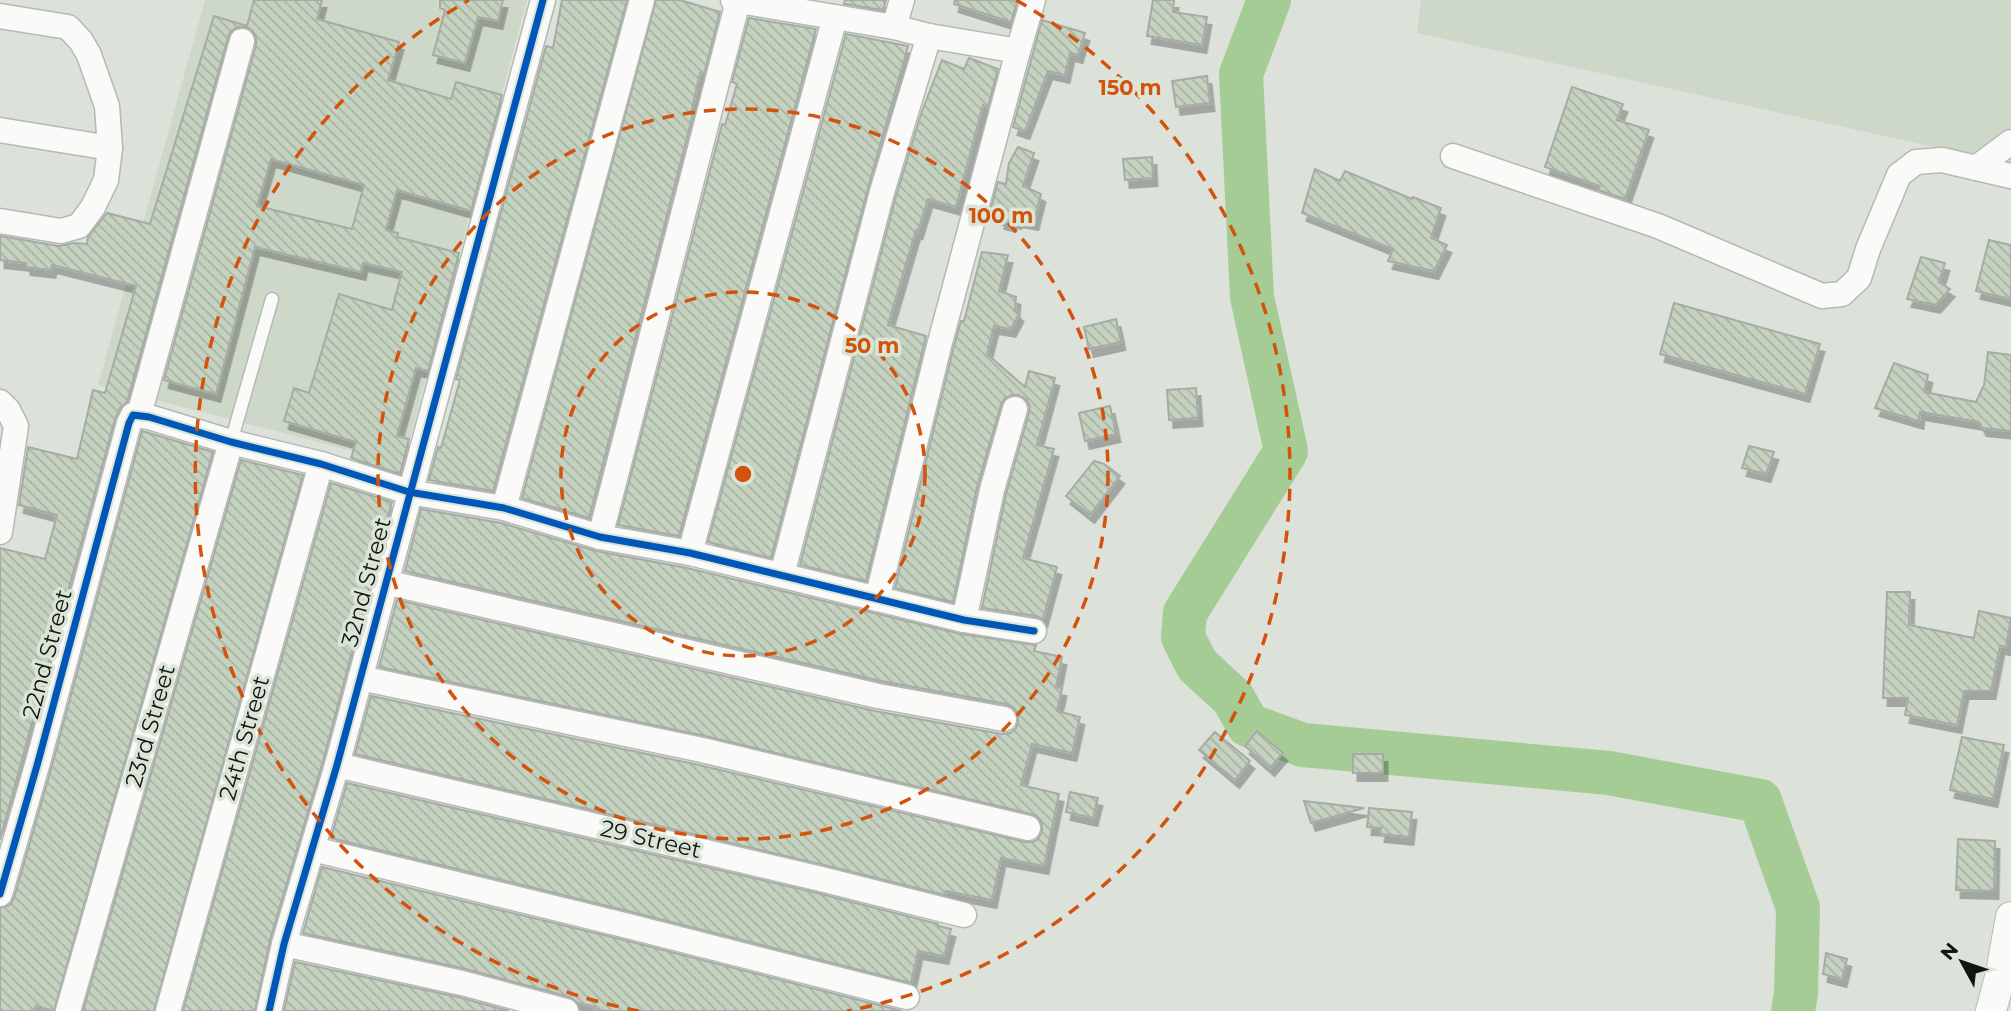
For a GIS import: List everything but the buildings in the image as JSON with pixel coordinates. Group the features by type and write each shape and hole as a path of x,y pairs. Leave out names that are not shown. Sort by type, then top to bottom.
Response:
{"street":[{"name":"32nd Street","path":"269,1011 284,944 337,765 543,0"},
{"path":"504,508 642,0"},
{"path":"600,537 735,0 802,5 835,17 1018,51"},
{"path":"894,27 902,0"},
{"path":"877,599 939,346 1033,0"},
{"path":"0,16 68,27 81,41 89,55 107,106 110,149 106,180 93,207 79,226 61,231 0,221"},
{"path":"690,553 835,17"},
{"path":"782,575 882,192 929,36"},
{"name":"22nd Street","path":"0,894 242,41"},
{"path":"0,130 110,149"},
{"path":"1976,168 2011,142"},
{"path":"1453,156 1658,226 1822,296 1842,294 1859,278 1868,249 1899,175 1916,162 1942,160 2011,176"},
{"path":"0,402 8,410 16,426 0,532"},
{"path":"964,620 992,490 1016,409"},
{"path":"134,419 321,464 409,492 504,508 600,537 690,553 964,620 1034,631"},
{"name":"23rd Street","path":"68,1011 231,442"},
{"name":"24th Street","path":"168,1011 321,464"},
{"path":"385,582 878,696 1004,719"},
{"path":"360,678 702,750 1028,828"},
{"name":"29 Street","path":"337,765 964,915"},
{"path":"313,849 907,997"},
{"path":"1991,1011 2011,917"},
{"path":"284,944 462,983 566,1011"}],"lane":[{"path":"231,442 272,299"}],"shaded area":[{"path":"205,0 527,0 403,464 98,385"},
{"path":"1421,0 2011,0 2011,164 1417,33"}],"waterway":[{"path":"1269,0 1241,74 1252,297 1286,451 1185,613 1183,637 1197,665 1233,698 1248,725 1303,745 1609,773 1760,801 1798,908 1796,994 1793,1011"}],"cycle path":[{"path":"269,1011 284,944 337,765 543,0"},
{"path":"0,894 133,415 149,417 231,442 321,464 409,492 504,508 600,537 690,553 964,620 1034,631"}]}
